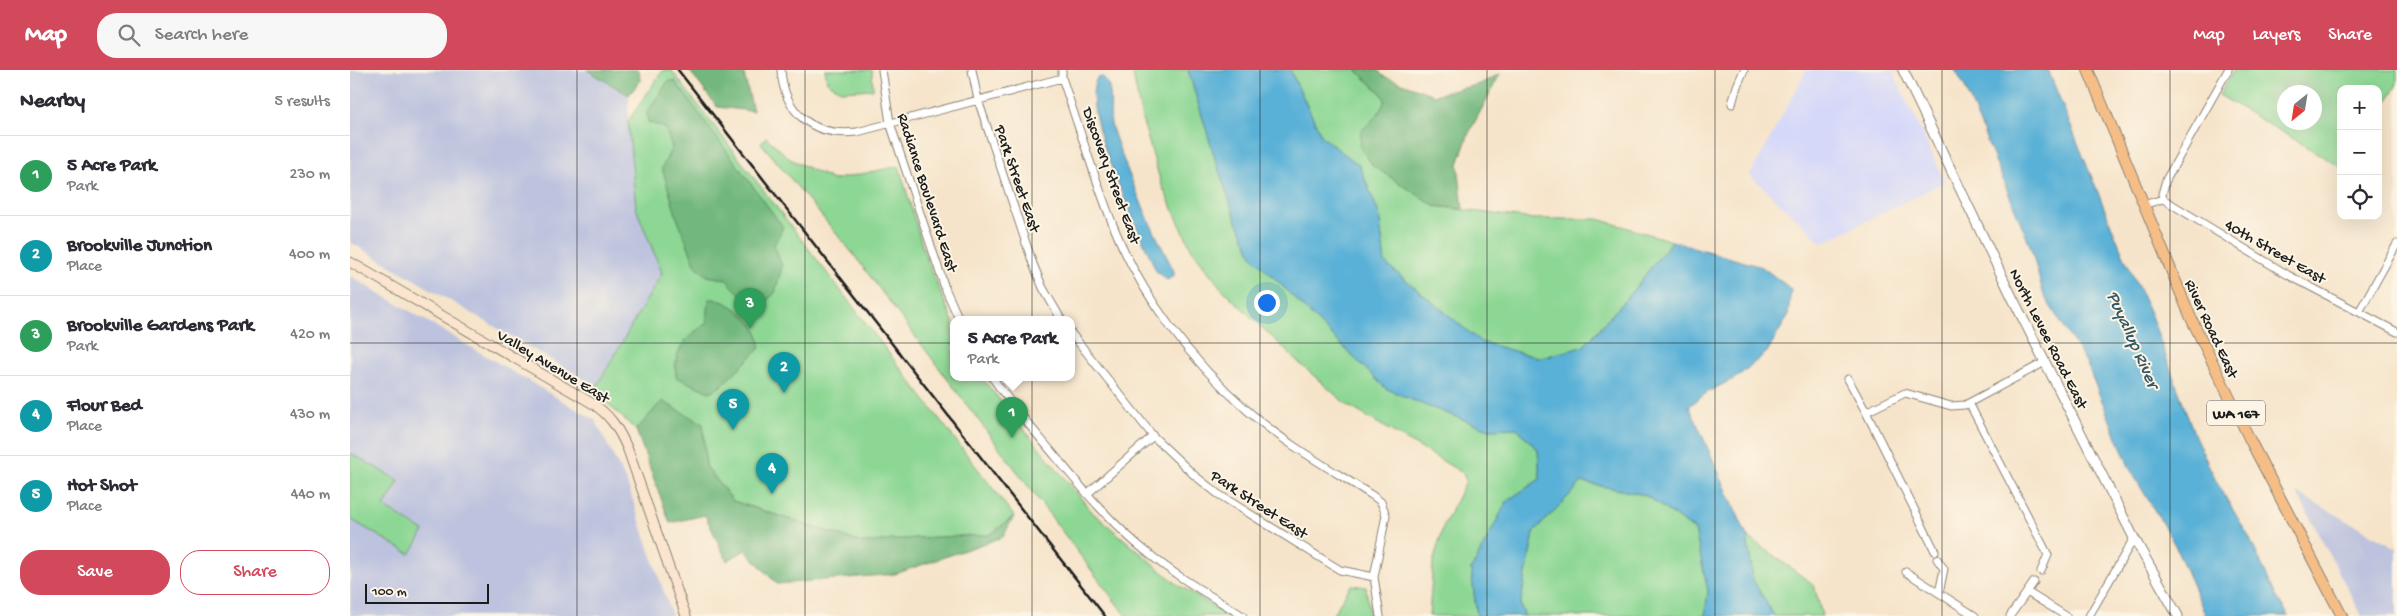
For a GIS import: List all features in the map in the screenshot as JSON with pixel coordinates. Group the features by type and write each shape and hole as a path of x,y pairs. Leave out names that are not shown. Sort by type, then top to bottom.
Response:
{"main road":[{"name":"River Road East","path":"2088,70 2143,205 2227,394 2342,616"},
{"name":"Valley Avenue East","path":"350,262 590,402 610,417 618,428 631,455 686,616"}],"street":[{"path":"781,70 782,85 793,108 813,125 831,132 847,134 1062,78"},
{"name":"Radiance Boulevard East","path":"882,70 890,123 945,288 958,316"},
{"name":"Park Street East","path":"972,70 978,100 1033,264 1043,288 1059,316"},
{"name":"Discovery Street East","path":"1062,70 1062,78 1114,226 1153,302 1183,342 1217,381 1248,411 1278,435 1373,496 1385,508 1386,515 1374,577"},
{"path":"1732,104 1744,70"},
{"name":"North Levee Road East","path":"1903,70 2045,362 2134,538 2178,616"},
{"path":"2143,205 2163,199 2162,194 2166,180 2228,70"},
{"name":"40th Street East","path":"2163,199 2288,275 2397,332"},
{"path":"2359,312 2397,244"},
{"name":"Park Street East","path":"1075,338 1153,436 1194,475 1218,494 1340,570 1374,577"},
{"path":"1866,412 1904,393 1951,406 1969,403 2045,362"},
{"path":"1848,379 1935,551"},
{"path":"995,381 1005,396 1087,494 1116,524 1147,553 1176,574 1243,616"},
{"path":"1969,403 2048,555 2041,571"},
{"path":"1087,494 1153,436"},
{"path":"2089,616 2134,538"},
{"path":"1937,558 1944,569 1939,592"},
{"path":"1906,572 1975,616"},
{"path":"1374,577 1380,616"},
{"path":"2010,616 2034,582"},
{"path":"2027,592 2066,616"}],"shaded area":[{"path":"350,70 587,70 629,95 628,121 636,208 662,273 596,386 350,242"},
{"path":"1807,70 1892,70 1945,182 1822,243 1750,175"},
{"path":"350,276 595,420 627,483 672,616 350,616"},
{"path":"2297,493 2397,548 2397,616 2362,616"}],"green space":[{"path":"587,70 639,70 640,81 629,95"},
{"path":"663,70 671,70 1014,516 990,535 915,538 862,543 733,501 706,466 703,424 662,402 636,430 594,391 662,273 636,208 628,121"},
{"path":"689,70 743,70 753,111 717,107"},
{"path":"825,70 872,70 873,89 842,91 827,82"},
{"path":"1132,70 1188,70 1218,168 1236,219 1253,257 1385,388 1424,405 1489,429 1517,428 1538,450 1540,479 1507,501 1471,570 1477,616 1429,616 1433,563 1443,527 1466,481 1463,473 1347,405 1297,361 1221,288 1192,250 1162,186 1142,119"},
{"path":"1290,70 1356,70 1382,94 1386,101 1378,114 1361,131 1435,206 1533,219 1598,219 1672,241 1627,298 1583,347 1539,358 1481,342 1385,263 1379,214 1359,165 1322,137"},
{"path":"1356,70 1378,70 1383,76 1434,95 1480,84 1500,74 1469,133 1458,164 1463,209 1435,206 1373,166 1360,147 1361,131 1378,114 1385,101 1382,94"},
{"path":"2234,70 2397,70 2397,84 2382,111 2382,85 2337,85 2337,165 2278,130 2322,130 2322,85 2277,85 2277,129 2219,95"},
{"path":"668,81 675,81 783,227 774,245 782,266 775,293 763,304 747,301 725,279 707,276 696,266 677,218 662,168 672,147 665,128 648,122 647,113"},
{"path":"766,137 790,159 833,180 899,166 925,255 950,316 950,381 984,381 1093,513 1177,584 1229,616 1126,616 854,255 761,143"},
{"path":"709,299 726,303 744,315 757,332 760,340 759,349 720,387 709,392 676,377 676,367 682,345 693,333 707,323"},
{"path":"662,401 703,424 706,466 733,501 862,543 915,538 990,535 1014,516 1003,537 895,574 777,584 745,550 727,561 705,515 670,523 636,430"},
{"path":"350,453 399,481 384,507 424,531 410,554 350,519"},
{"path":"1582,482 1645,495 1695,530 1708,591 1705,616 1525,616 1520,605 1534,532"},
{"path":"1747,536 1814,585 1822,616 1774,616 1753,580"},
{"path":"1351,585 1366,587 1370,616 1332,616"}],"water":[{"path":"1188,70 1290,70 1322,137 1359,165 1379,214 1385,263 1481,342 1539,358 1583,347 1627,298 1672,241 1762,267 1791,289 1788,316 1767,352 1737,377 1708,392 1689,406 1747,536 1753,580 1774,616 1705,616 1708,591 1695,530 1645,495 1582,482 1534,532 1520,605 1525,616 1477,616 1471,570 1507,501 1540,479 1538,450 1517,428 1489,429 1424,405 1385,388 1253,257 1236,219 1218,168"},
{"name":"Puyallup River","path":"1955,70 2048,70 2123,254 2150,313 2195,436 2216,481 2249,537 2276,596 2289,616 2206,616 2175,545 2130,469 2086,362 2044,296 2031,248 1964,85"},
{"path":"1103,77 1109,88 1112,128 1125,165 1174,271 1174,276 1167,280 1156,271 1103,144 1096,117 1093,94 1097,78"}],"railway":[{"path":"678,70 1105,616"}],"place":[{"name":"Brookville Gardens Park","path":"750,329"},
{"name":"Brookville Junction","path":"784,393"},
{"name":"Hot Shot","path":"733,430"},
{"name":"5 Acre Park","path":"1012,438"},
{"name":"Flour Bed","path":"772,494"}]}
